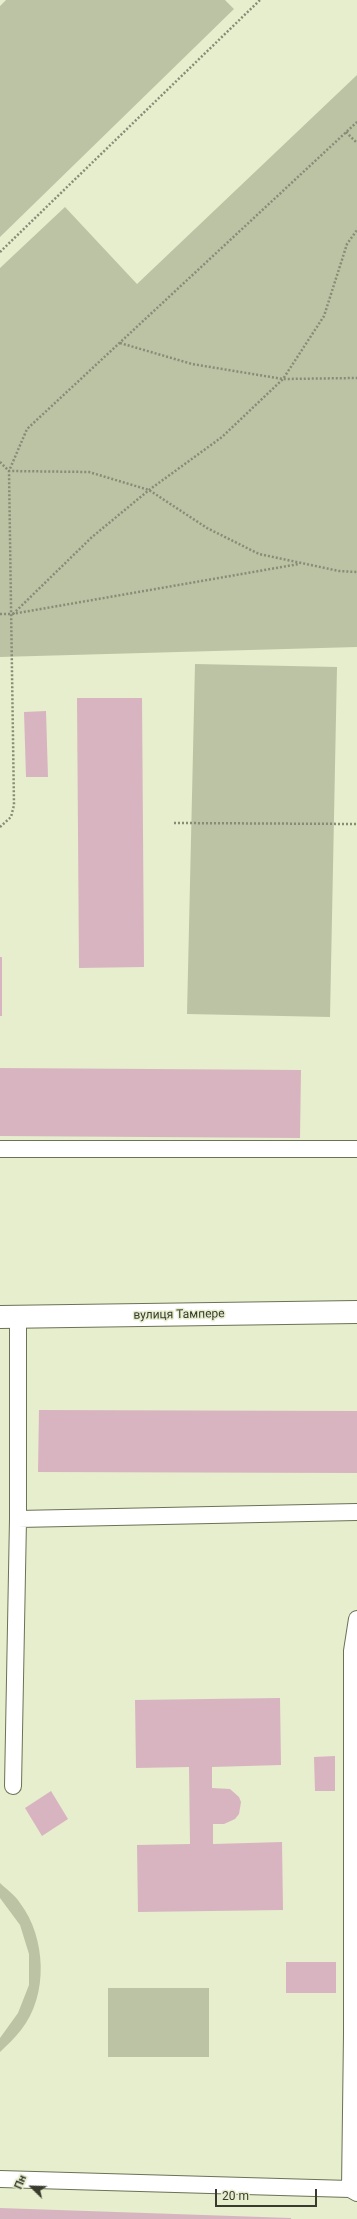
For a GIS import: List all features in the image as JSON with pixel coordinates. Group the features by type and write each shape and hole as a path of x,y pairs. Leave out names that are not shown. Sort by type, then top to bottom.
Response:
{"street":[{"name":"вулиця Тампере","path":"9,1317 357,1312"}],"lane":[{"path":"0,1149 357,1149"},
{"path":"9,1317 18,1519 12,1786"},
{"path":"18,1519 357,1512"},
{"path":"0,2179 354,2191 355,2034 352,1651 357,1619"}],"path":[{"path":"0,252 260,0"},
{"path":"0,827 12,817 14,805 9,471 27,428 357,122"},
{"path":"346,132 357,143"},
{"path":"12,614 92,537 149,490 222,437 283,379 324,316 347,244 357,230"},
{"path":"120,343 192,364 283,379 357,378"},
{"path":"0,462 9,471 89,472 149,490 206,528 259,554 339,571 357,572"},
{"path":"0,614 12,614 302,563"},
{"path":"174,823 357,824"}],"green space":[{"path":"6,0 225,0 234,9 0,237 0,6"},
{"path":"357,75 357,647 0,657 0,268 65,207 137,284"},
{"path":"195,664 337,667 330,1017 187,1014"},
{"path":"0,1883 18,1900 29,1917 35,1932 41,1966 40,1983 30,2016 14,2039 0,2052 0,2038 18,2013 29,1985 29,1954 20,1925 0,1898"},
{"path":"108,1988 209,1988 209,2057 108,2057"}],"building":[{"path":"77,698 142,698 144,967 79,968"},
{"path":"46,711 48,777 26,777 24,712"},
{"path":"0,957 2,957 2,1016 0,1016"},
{"path":"0,1068 301,1070 300,1138 0,1136"},
{"path":"39,1410 357,1411 357,1473 38,1472"},
{"path":"280,1698 281,1765 212,1767 212,1788 230,1789 239,1797 241,1802 239,1814 235,1819 224,1824 213,1824 213,1844 282,1842 283,1910 138,1912 137,1845 190,1844 189,1767 136,1768 135,1700"},
{"path":"335,1756 335,1791 315,1791 314,1757"},
{"path":"51,1791 68,1819 42,1836 25,1808"},
{"path":"286,1962 336,1962 336,1993 286,1993"},
{"path":"0,2208 291,2218 291,2219 0,2219"}]}
